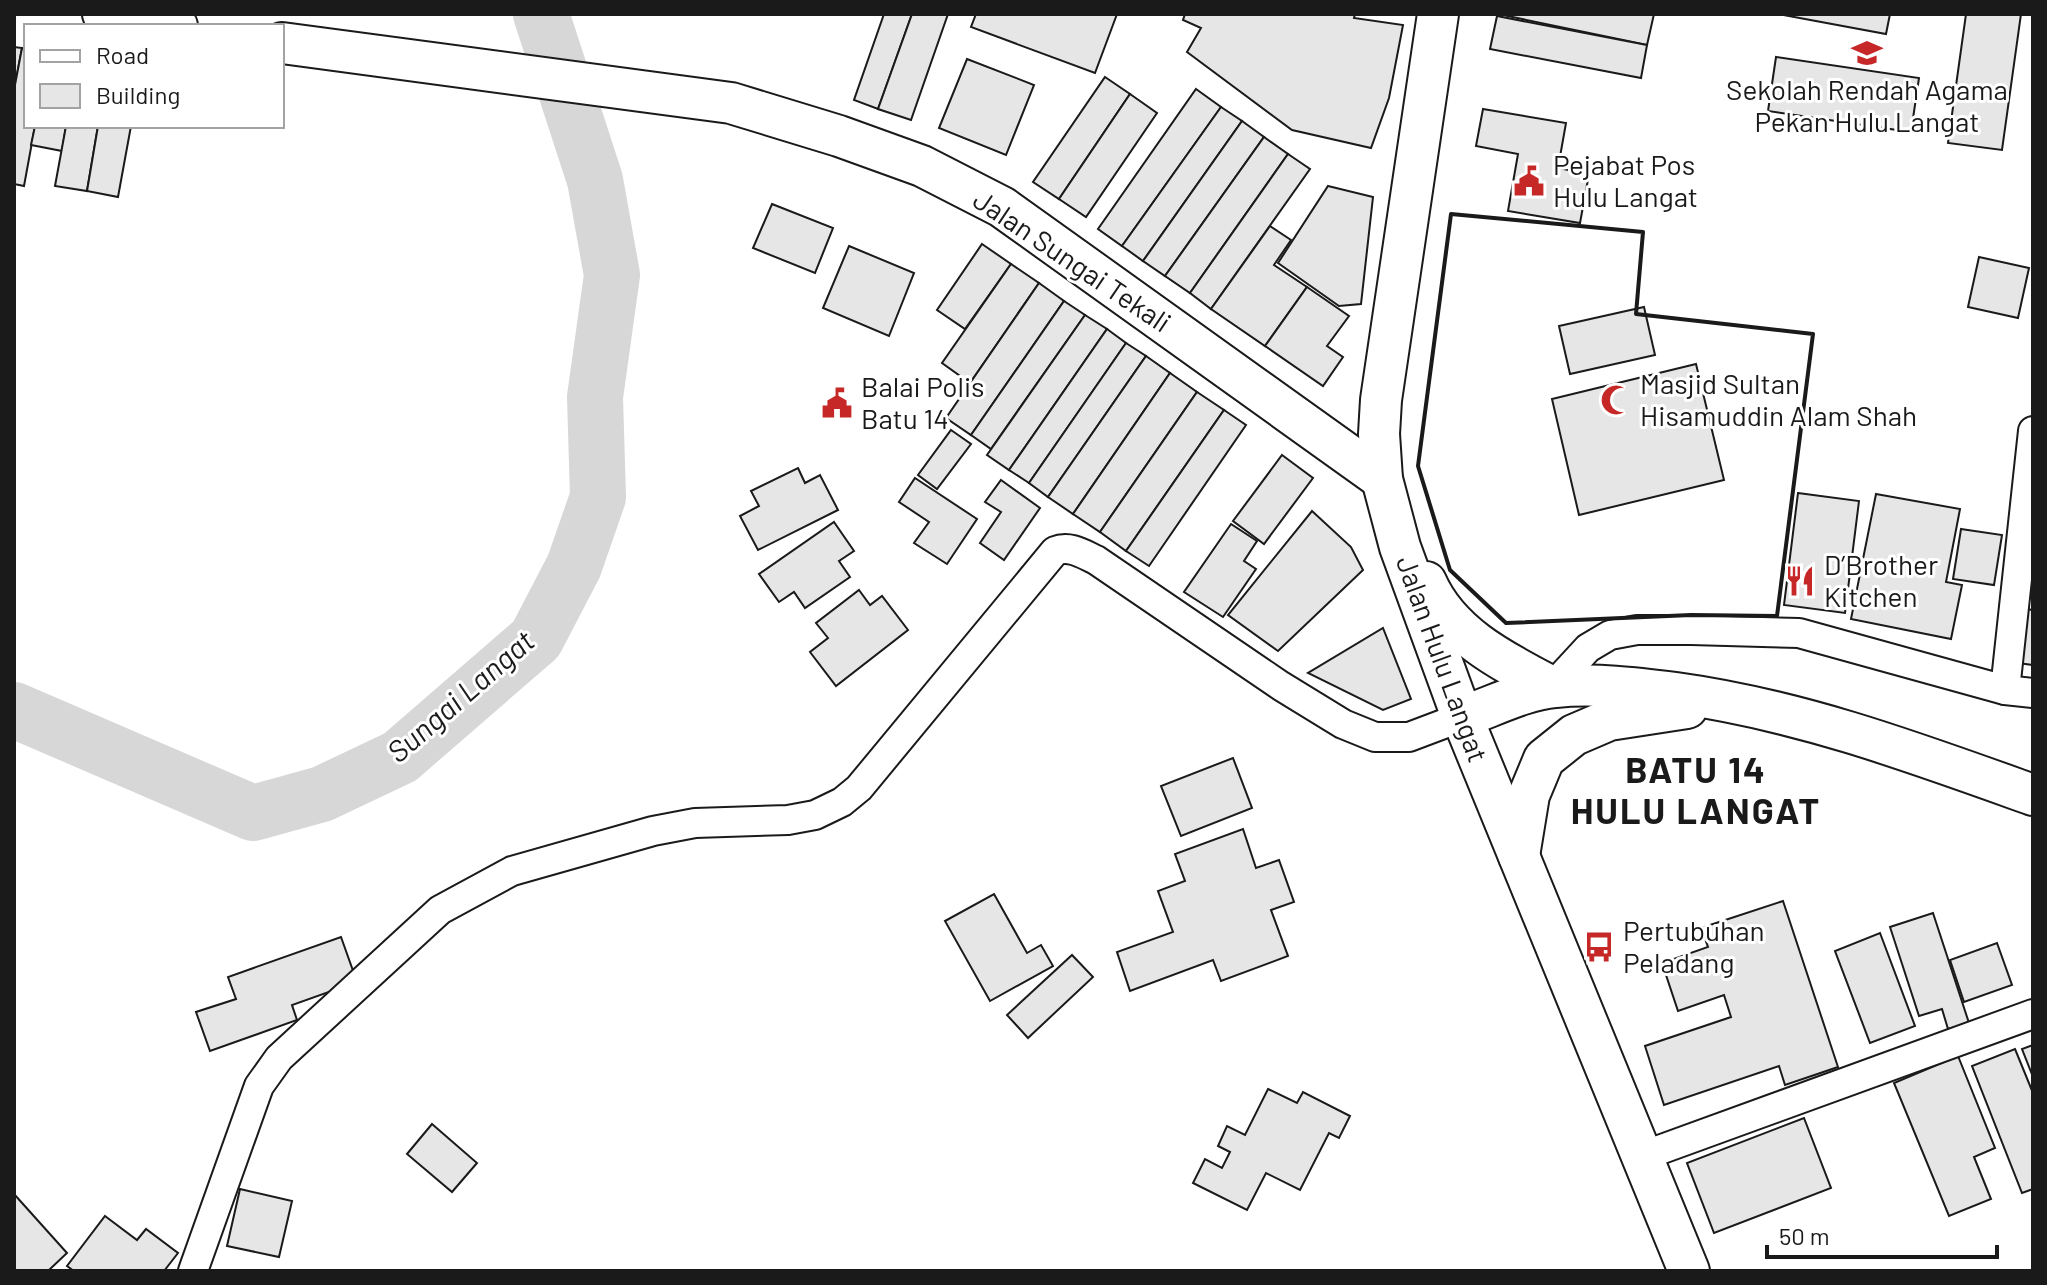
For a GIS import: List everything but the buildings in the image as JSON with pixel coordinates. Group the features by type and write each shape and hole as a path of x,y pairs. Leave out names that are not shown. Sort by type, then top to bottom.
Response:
{"street":[{"path":"103,14 165,24"},
{"name":"Jalan Hulu Langat","path":"1438,14 1381,400 1379,434 1382,479 1400,547 1462,717 1689,1271"},
{"name":"Jalan Sungai Tekali","path":"292,45 731,103 839,136 922,166 1002,207 1382,479"},
{"path":"1552,687 1588,648 1610,635 1637,630 1691,630 1799,633 2019,692 2033,431"},
{"path":"1382,479 1431,593 1470,640 1552,687"},
{"path":"193,1271 259,1086 279,1058 440,910 512,871 653,831 695,823 788,820 815,815 842,802 859,788 1055,551 1062,548 1096,560 1281,686 1343,724 1375,737 1409,737 1552,687 1623,686 1734,701 1825,724 2033,795"},
{"path":"1519,856 1529,795 1544,759 1574,735 1609,720 1734,701"},
{"path":"1640,1157 2033,1014"}],"waterway":[{"name":"Sungai Langat","path":"14,710 253,813 322,794 400,757 536,639 574,566 598,497 595,397 612,275 595,180 541,14"}],"wall":[{"path":"1451,214 1643,232 1636,314 1813,334 1777,616 1691,615 1506,623 1450,570 1418,466 1451,214"}],"place":[{"name":"Sekolah Rendah Agama Pekan Hulu Langat","path":"1867,53"},
{"name":"Pejabat Pos Hulu Langat","path":"1529,181"},
{"name":"Masjid Sultan Hisamuddin Alam Shah","path":"1616,400"},
{"name":"Balai Polis Batu 14","path":"837,403"},
{"name":"D’Brother Kitchen","path":"1800,581"},
{"name":"Pertubuhan Peladang","path":"1599,947"}],"district":[{"name":"BATU 14 HULU LANGAT","path":"1696,790"}]}
